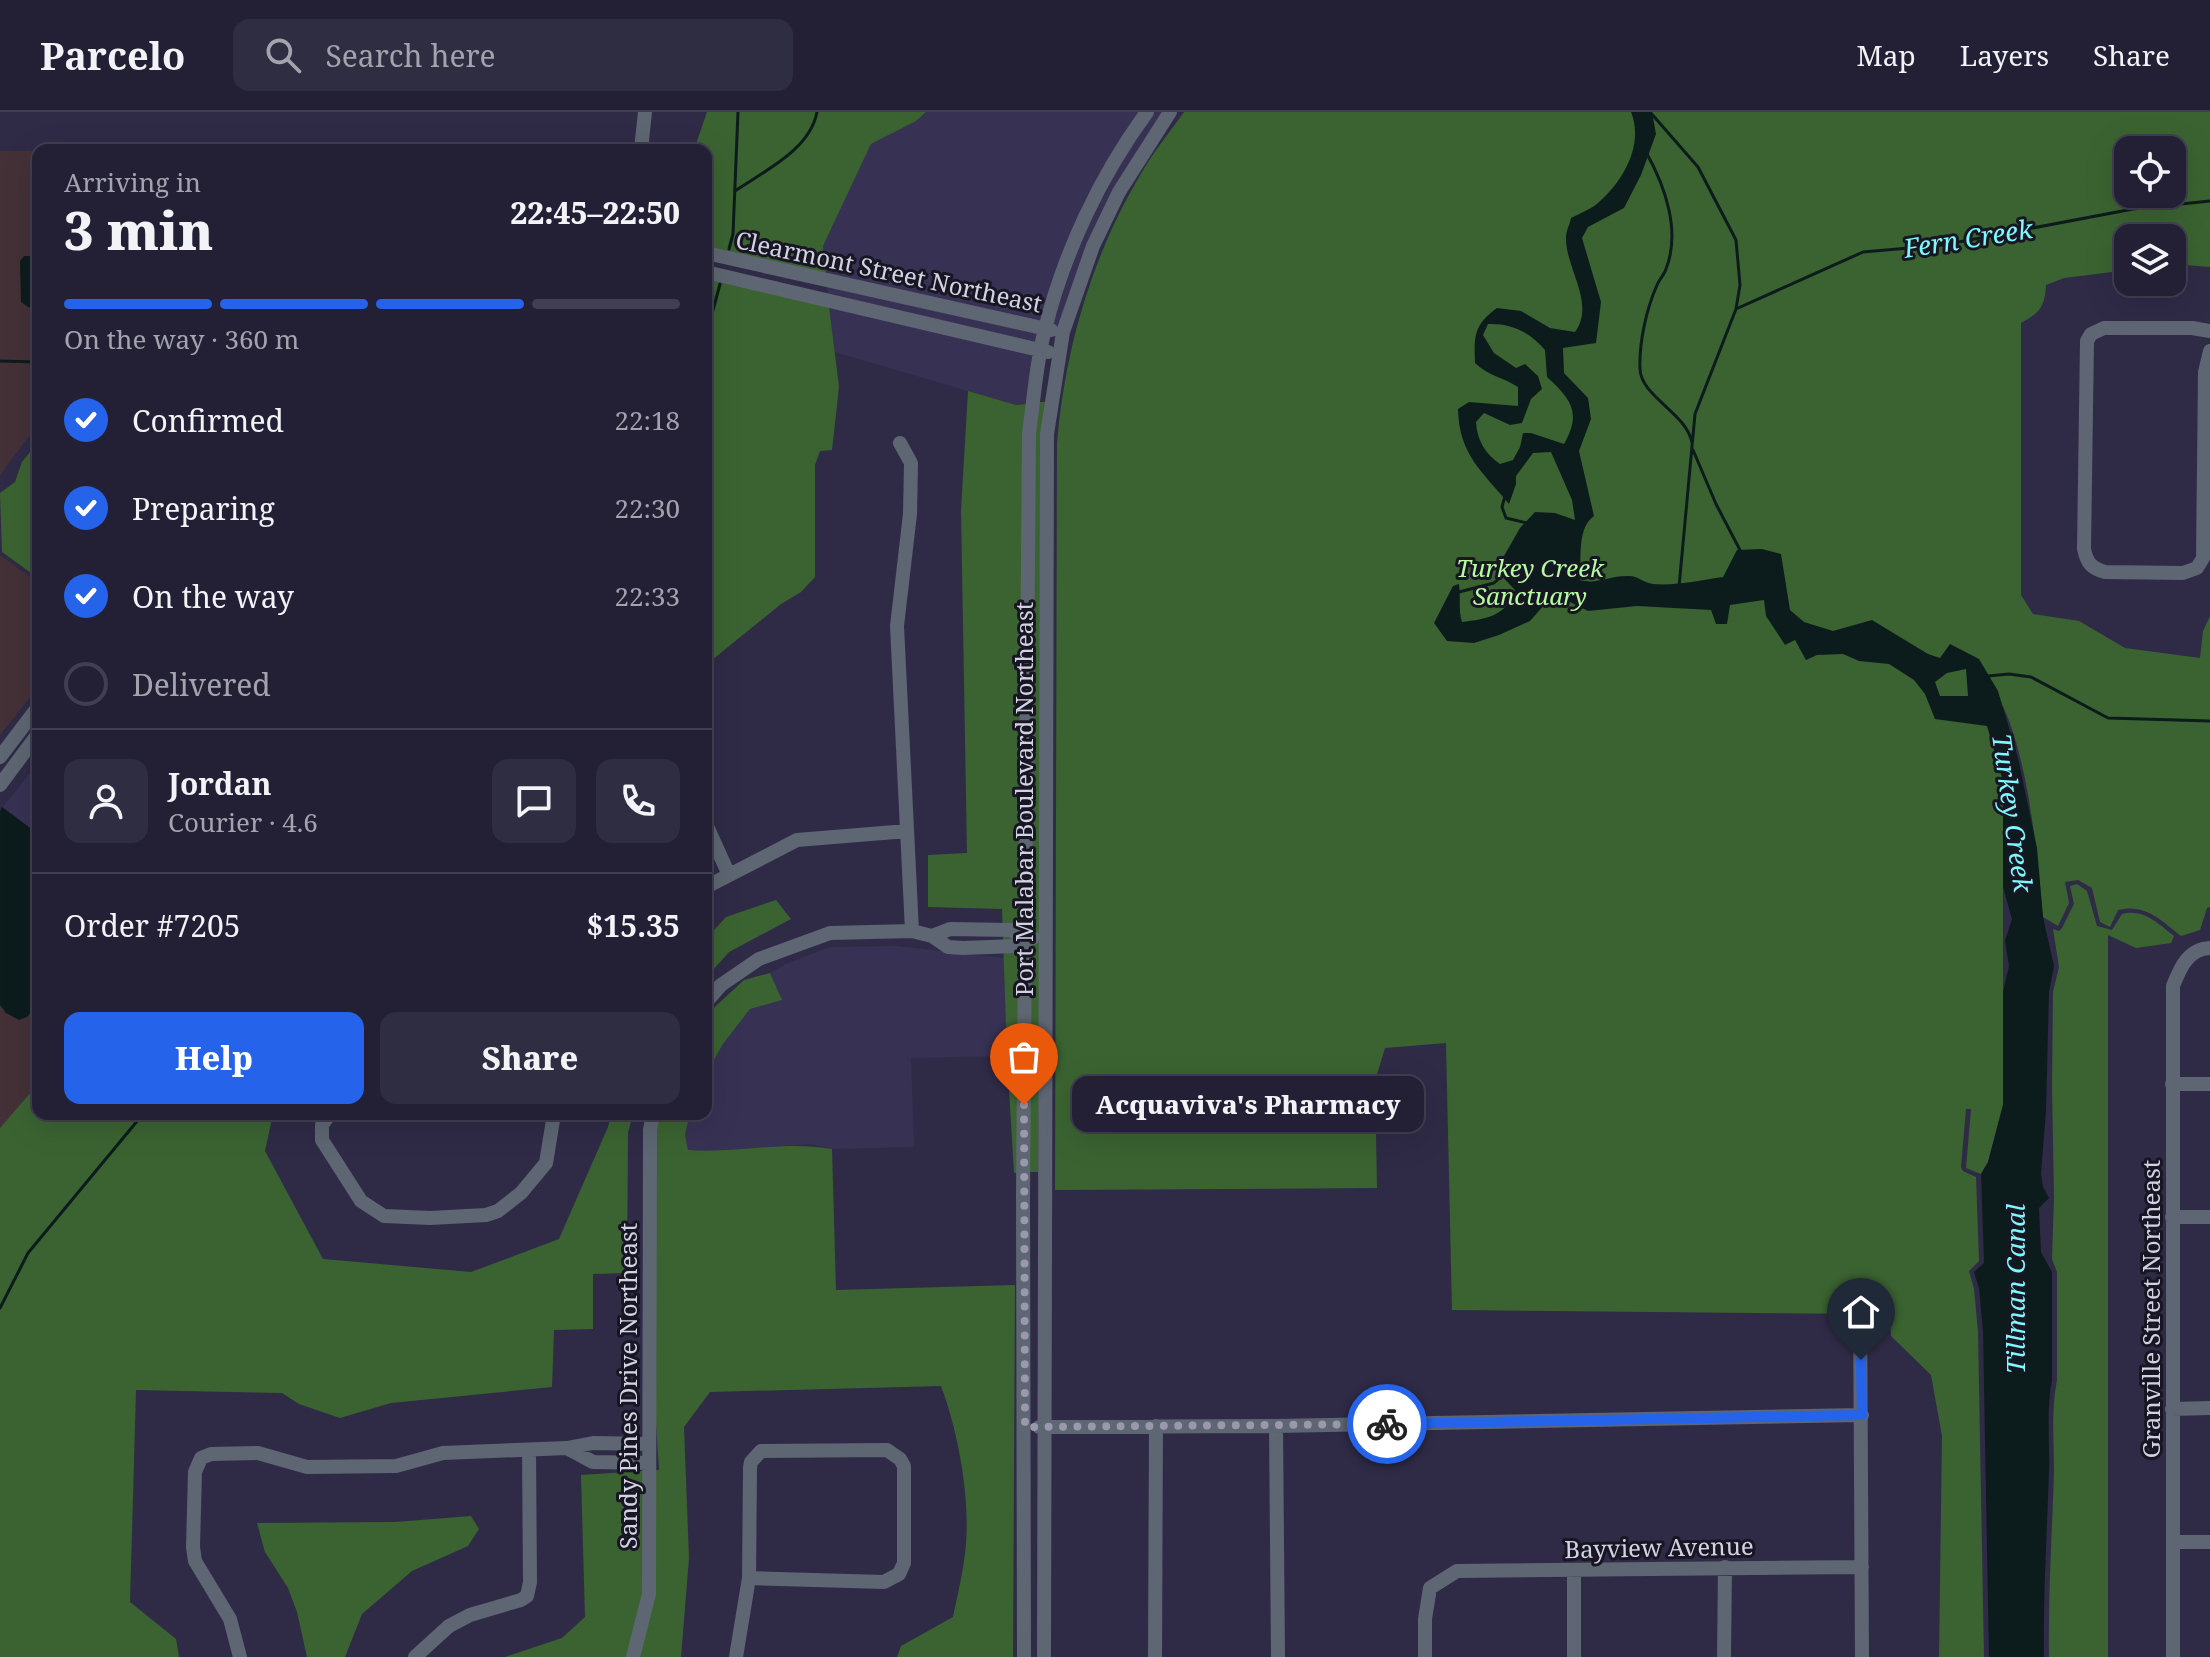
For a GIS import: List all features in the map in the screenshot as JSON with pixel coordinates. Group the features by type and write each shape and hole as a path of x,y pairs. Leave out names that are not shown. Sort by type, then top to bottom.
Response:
{"street":[{"path":"642,144 645,112"},
{"name":"Port Malabar Boulevard Northeast","path":"1024,1657 1029,433 1045,329 1076,238 1130,135 1147,112"},
{"name":"Port Malabar Boulevard Northeast","path":"1044,1657 1047,434 1063,332 1093,246 1119,192 1170,112"},
{"path":"1130,135 1145,147"},
{"path":"1076,238 1093,246"},
{"name":"Clearmont Street Northeast","path":"712,254 1063,332"},
{"name":"Clearmont Street Northeast","path":"712,273 1058,355"},
{"path":"2210,331 2192,328 2104,328 2091,334 2087,341 2084,549 2094,569 2105,572 2183,573 2197,568 2203,558 2205,372 2210,351"},
{"path":"900,443 911,463 910,514 897,626 912,931"},
{"path":"0,757 32,715"},
{"path":"0,785 32,742"},
{"path":"712,884 797,840 907,831"},
{"path":"712,837 729,875"},
{"path":"712,995 721,985 759,959 830,933 912,931 932,936 948,947 963,948 1016,946 1026,938 1046,938"},
{"name":"Granville Street Northeast","path":"2173,1657 2173,986 2182,962 2203,948 2210,948"},
{"path":"2172,1084 2210,1084"},
{"path":"326,1120 322,1125 322,1140 361,1201 384,1216 430,1218 486,1215 509,1203 542,1171 553,1120"},
{"name":"Sandy Pines Drive Northeast","path":"633,1657 649,1594 652,1120"},
{"path":"2172,1217 2210,1217"},
{"path":"1024,1282 1044,1282"},
{"path":"1860,1299 1862,1657"},
{"path":"2172,1409 2210,1408"},
{"path":"1025,1427 1276,1426 1862,1415"},
{"path":"1155,1657 1156,1426"},
{"path":"1276,1426 1278,1657"},
{"path":"240,1657 230,1619 195,1561 195,1472 201,1458 211,1454 258,1453 307,1467 396,1466 443,1453 567,1448 605,1443 648,1444"},
{"path":"605,1443 606,1462"},
{"path":"567,1448 593,1462 649,1463"},
{"path":"415,1657 449,1626 470,1615 515,1604 527,1596 530,1582 529,1450"},
{"path":"736,1657 749,1578 750,1468 755,1456 761,1451 887,1450 900,1459 904,1466 904,1563 899,1574 884,1582 749,1578"},
{"path":"2173,1542 2210,1542"},
{"path":"1724,1657 1725,1567"},
{"name":"Bayview Avenue","path":"1425,1657 1425,1619 1430,1588 1457,1571 1862,1567"},
{"path":"1574,1572 1574,1657"}],"shaded area":[{"path":"926,112 1140,112 1041,322 826,275 823,246 871,144 916,121"},
{"path":"1153,112 1163,112 1113,190 1059,326 1052,325 1081,240 1135,137"},
{"path":"0,151 32,151 32,432 0,475"},
{"path":"827,285 1038,332 1036,344 828,295"},
{"path":"829,306 1034,354 1027,404 1016,405 835,352"},
{"path":"0,555 32,579 32,695 0,735"},
{"path":"32,771 32,829 3,807"},
{"path":"896,946 1004,958 1007,1056 911,1058 914,1147 832,1149 809,1144 712,1152 688,1150 685,1135 689,1120 712,1120 712,1063 723,1044 750,1009 782,1000 770,973 830,947"},
{"path":"0,1005 6,1013 27,1017 32,1011 32,1091 0,1128"}],"green space":[{"path":"707,112 926,112 916,121 871,144 823,246 826,275 712,249 712,144 696,144"},
{"name":"Turkey Creek Sanctuary","path":"1184,112 2210,112 2210,267 2186,265 2186,224 2114,224 2114,272 2064,278 2046,285 2040,308 2021,323 2021,595 2033,614 2079,621 2125,648 2200,658 2203,631 2210,616 2210,907 2200,930 2181,936 2152,914 2136,909 2118,910 2110,927 2100,922 2092,888 2078,880 2065,882 2069,903 2058,926 2043,917 2026,781 2003,706 2003,1105 1988,1162 1981,1174 1966,1168 1971,1109 1966,1109 1961,1167 1976,1177 1979,1261 1969,1271 1978,1332 1984,1657 1939,1657 1942,1436 1931,1375 1891,1336 1889,1309 1866,1314 1452,1310 1446,1043 1385,1048 1375,1081 1377,1188 1055,1190 1057,443 1074,337 1095,269 1124,204 1157,149"},
{"path":"712,278 829,306 839,387 832,450 820,451 815,465 815,577 801,592 781,604 712,660"},
{"path":"968,391 1016,405 1027,404 1018,1173 1014,1173 1002,909 928,907 928,855 967,853 961,510"},
{"path":"1039,402 1045,402 1038,1172 1029,1172 1035,434"},
{"path":"32,450 32,574 2,552 0,493 15,482 22,462"},
{"path":"2077,884 2087,891 2097,926 2112,930 2122,914 2137,913 2150,918 2174,936 2171,943 2136,948 2108,935 2108,1657 2049,1657 2053,1414 2057,1380 2057,1272 2052,1259 2052,1088 2053,992 2059,967 2053,929 2059,931 2062,928 2074,904 2070,886"},
{"path":"776,900 791,919 729,952 712,971 712,932 726,917"},
{"path":"770,973 782,1000 750,1009 712,1063 712,1009 744,980"},
{"path":"32,1091 32,1120 272,1120 265,1151 323,1259 471,1272 559,1239 610,1120 631,1120 628,1133 627,1273 593,1274 593,1329 554,1330 552,1387 391,1403 340,1418 299,1404 282,1393 136,1390 130,1602 176,1639 179,1657 0,1657 0,1128"},
{"path":"656,1120 689,1120 685,1135 688,1150 796,1146 832,1149 836,1290 1015,1285 1013,1657 897,1657 901,1646 953,1617 964,1562 967,1525 964,1485 953,1423 941,1386 710,1392 684,1427 689,1558 681,1657 505,1657 562,1638 585,1617 581,1475 659,1470 654,1391"},
{"path":"471,1516 479,1529 468,1546 412,1571 362,1614 345,1657 307,1657 297,1612 288,1588 265,1552 257,1523 395,1522"}],"water":[{"name":"Tillman Canal","path":"1631,112 1652,112 1656,134 1641,175 1624,208 1588,227 1582,238 1601,302 1596,343 1563,348 1564,373 1588,398 1591,419 1579,451 1594,516 1582,537 1580,580 1629,576 1653,584 1688,582 1723,577 1737,550 1762,549 1781,554 1790,610 1804,622 1833,631 1872,620 1928,654 1940,658 1950,644 1979,659 1998,691 2018,758 2037,848 2043,917 2054,966 2049,992 2041,1174 2049,1198 2039,1208 2041,1252 2052,1272 2044,1657 1989,1657 1983,1332 1979,1288 1974,1272 1984,1263 1981,1174 1988,1162 2003,1105 2003,992 2009,966 2005,941 2012,919 2003,887 2003,781 1987,726 1935,719 1925,694 1914,680 1889,664 1859,661 1843,654 1817,655 1806,660 1795,640 1785,645 1766,616 1764,600 1730,605 1727,624 1716,624 1711,610 1637,606 1588,611 1562,598 1546,603 1530,621 1474,643 1447,641 1434,623 1453,586 1459,584 1462,622 1494,615 1507,606 1515,590 1496,570 1520,528 1535,512 1555,513 1575,520 1572,500 1551,452 1533,453 1516,476 1509,504 1467,451 1458,409 1469,402 1518,406 1518,387 1475,363 1477,331 1497,308 1521,311 1550,328 1575,332 1581,321 1582,309 1567,249 1567,230 1571,218 1596,204 1624,172 1633,149","holes":["1488,324 1520,330 1545,350 1547,377 1568,400 1573,415 1564,444 1523,433 1513,460 1500,464 1483,446 1476,422 1484,413 1510,425 1522,423 1531,399 1542,389 1538,376 1525,364 1516,368 1494,353 1483,335","1966,669 1968,696 1940,696 1935,682 1947,673"]},
{"path":"24,256 32,256 32,307 21,302 20,261"},
{"path":"2,807 32,830 32,1011 19,1020 6,1013 0,1005"}],"waterway":[{"path":"729,249 733,234 738,112"},
{"path":"735,191 796,148 813,125 817,112"},
{"name":"Fern Creek","path":"1650,112 1698,167 1736,240 1740,285 1736,309"},
{"path":"1646,152 1665,194 1672,239 1666,269 1647,316 1640,369 1648,388 1682,423 1692,443"},
{"name":"Fern Creek","path":"1679,587 1695,414 1736,309 1863,252 1943,245 2133,209 2210,201"},
{"path":"712,314 720,284"},
{"path":"0,361 32,362"},
{"path":"1693,450 1741,552"},
{"name":"Turkey Creek","path":"1505,496 1502,507 1506,518 1527,523"},
{"name":"Turkey Creek","path":"1459,592 1494,583 1503,575"},
{"path":"1988,676 2009,674 2031,677 2108,718 2210,721"},
{"path":"0,1308 28,1253 138,1120"}],"way so far":[{"path":"1024,1105 1025,1427 1387,1424"}],"place":[{"name":"Acquaviva's Pharmacy","path":"1024,1105"}],"route":[{"path":"1387,1424 1862,1415 1861,1360"}]}
